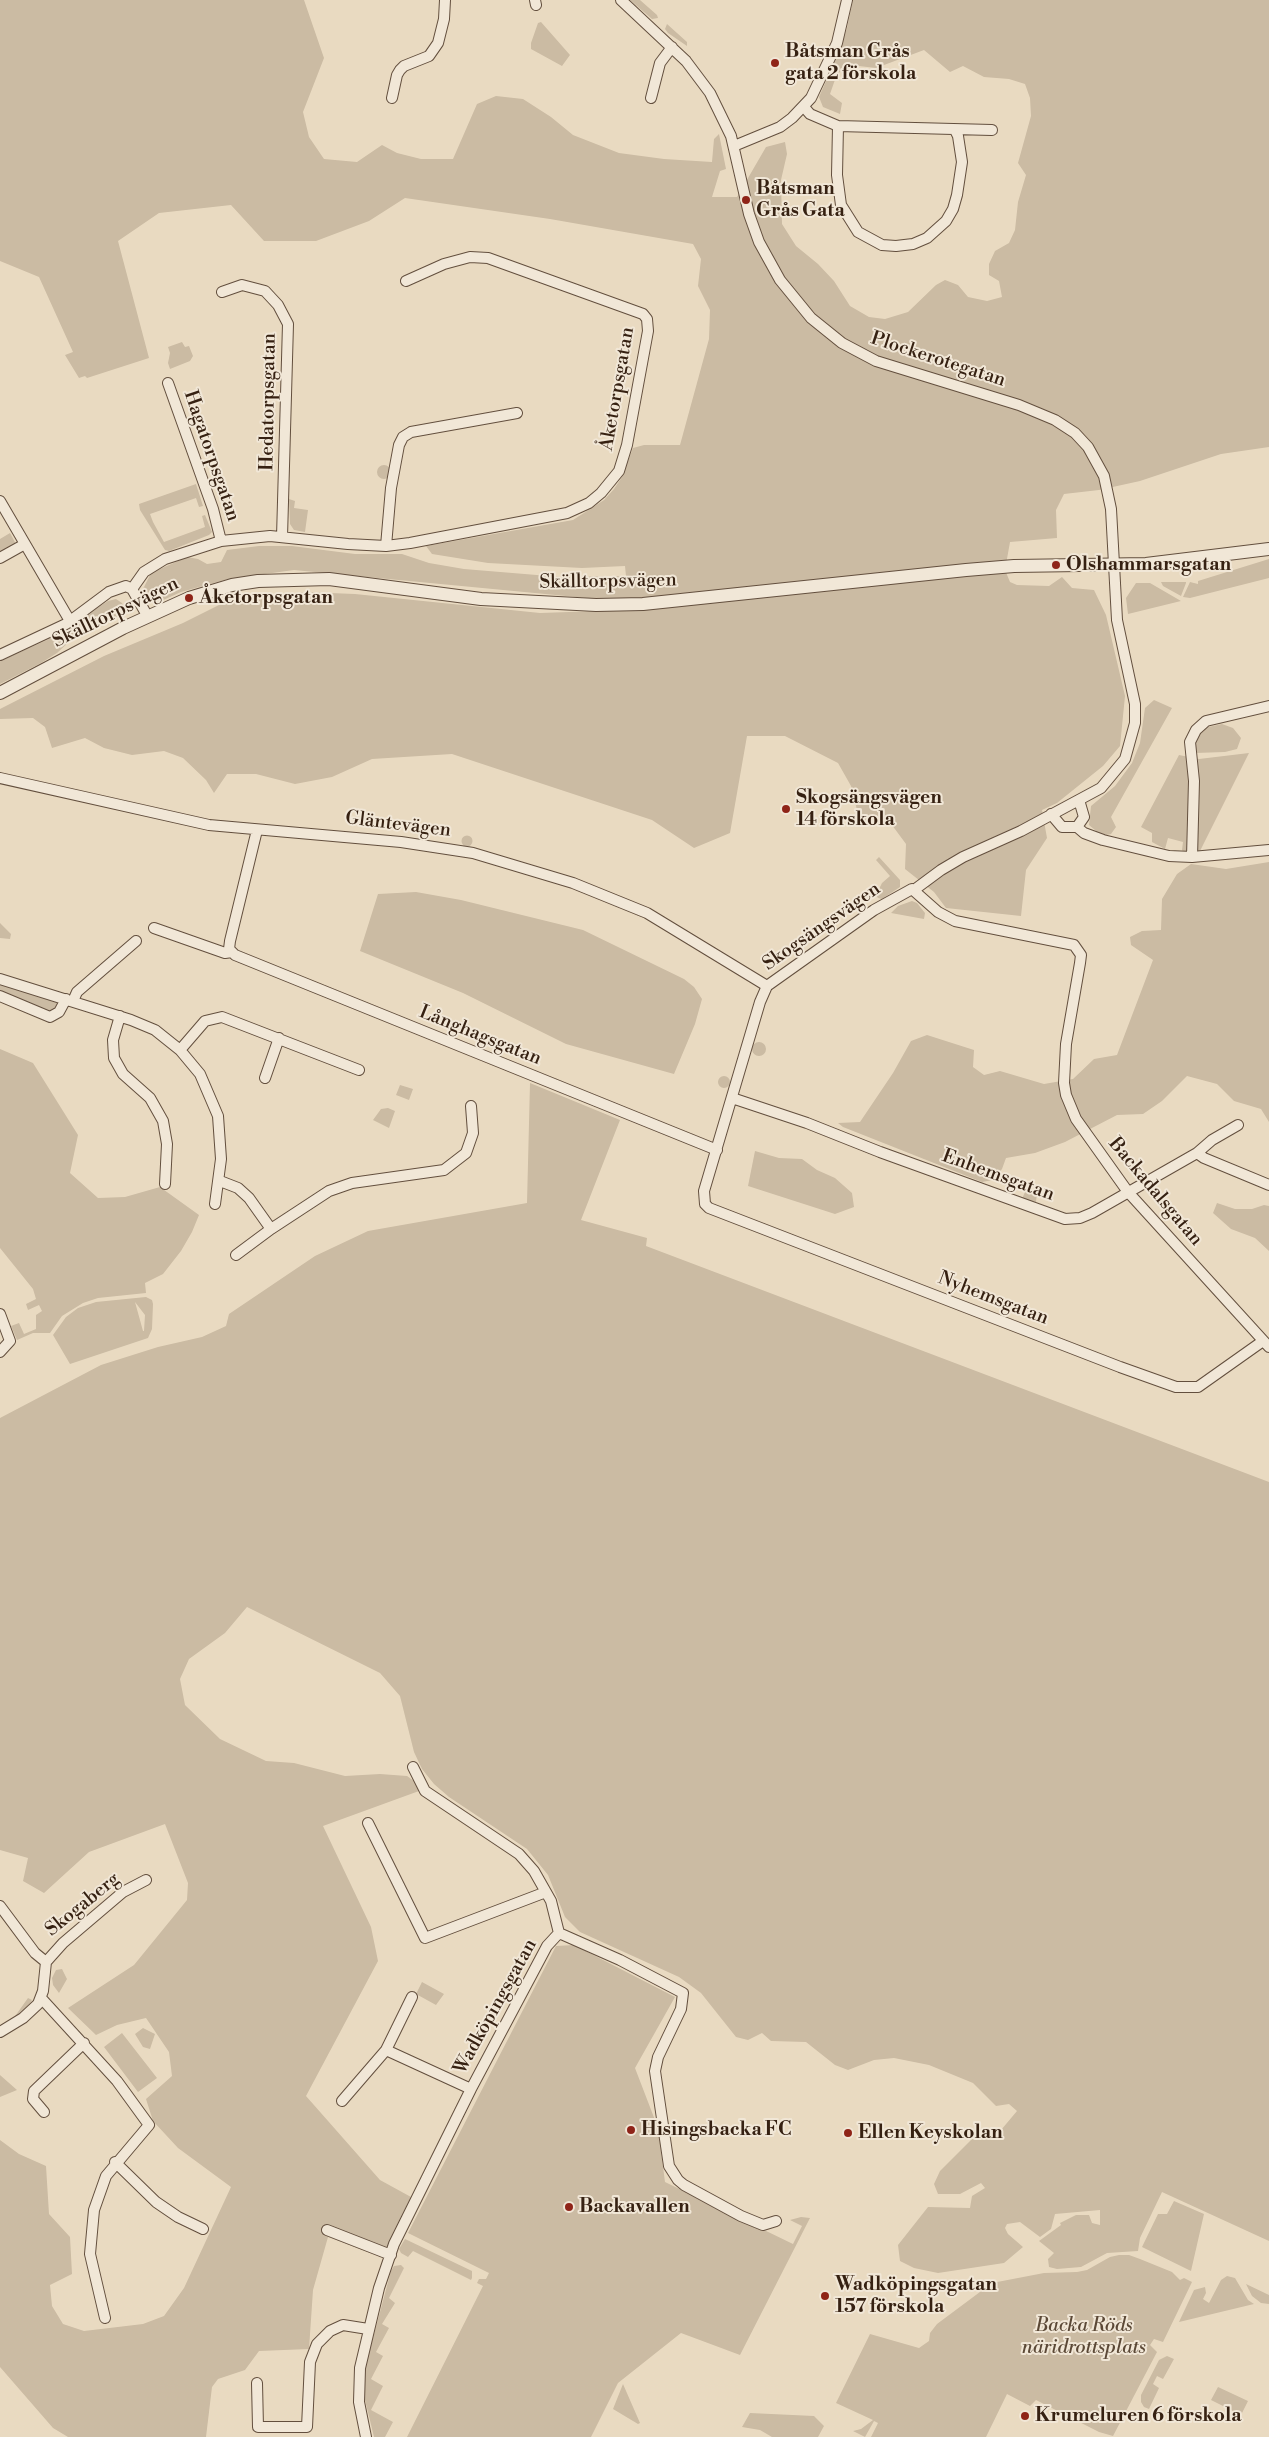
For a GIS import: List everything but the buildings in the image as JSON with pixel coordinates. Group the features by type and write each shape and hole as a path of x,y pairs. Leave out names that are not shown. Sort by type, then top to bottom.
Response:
{"street":[{"path":"392,98 397,75 400,70 404,66 429,56 438,43 444,20 445,0"},
{"name":"Plockerotegatan","path":"621,0 686,61 710,94 734,146 749,214 763,250 789,292 819,325 853,349 889,366 1045,414 1068,428 1083,442 1099,463 1107,485 1111,508 1114,565"},
{"path":"734,146 780,127 804,106 820,81 837,43 846,0"},
{"path":"651,98 660,63 672,47"},
{"path":"804,106 810,114 838,126 992,130"},
{"path":"838,126 837,174 841,205 848,219 858,232 882,245 896,246 912,244 927,238 946,221 953,209 958,195 962,162 958,136 955,130"},
{"name":"Åketorpsgatan","path":"132,588 144,572 165,559 221,541 243,537 282,536 348,544 386,546 410,543 567,513 589,503 611,482 623,462 648,331 647,319 638,311 488,258 470,257 444,264 406,281"},
{"name":"Hedatorpsgatan","path":"222,292 242,285 265,291 278,305 288,324 282,536"},
{"name":"Hagatorpsgatan","path":"168,383 212,509 221,541"},
{"path":"386,546 391,488 399,445 403,437 412,432 517,413"},
{"path":"0,501 70,621"},
{"path":"0,558 25,544"},
{"name":"Skälltorpsvägen","path":"0,692 189,598 217,589 281,579 329,579 481,599 596,605 643,604 966,570 1014,566 1114,565 1210,558 1269,549"},
{"path":"914,890 941,870 963,857 1101,788 1115,773 1128,752 1135,723 1134,699 1117,620 1114,565"},
{"path":"0,655 70,621 110,592 126,586 132,588 148,617"},
{"path":"1192,857 1194,781 1190,742 1196,730 1206,721 1269,706"},
{"name":"Gläntevägen","path":"0,778 210,824 257,830 401,842 473,852 530,868 582,886 647,913 767,986"},
{"path":"1077,827 1084,817 1079,800"},
{"path":"1051,814 1062,827 1077,827 1084,833 1103,840 1169,856 1192,857 1269,850"},
{"path":"232,952 230,941 257,830"},
{"name":"Skogsängsvägen","path":"705,1204 704,1191 760,1002 767,986 874,910 908,889 914,890"},
{"name":"Backadalsgatan","path":"914,890 938,912 955,921 1068,942 1077,948 1081,955 1066,1044 1064,1072 1066,1095 1076,1119 1128,1192 1266,1344"},
{"name":"Långhagsgatan","path":"154,928 226,953 232,952 257,966 716,1150"},
{"path":"0,996 50,1017 59,1012 77,992 136,940"},
{"path":"0,979 120,1016 155,1030 180,1050 200,1074 218,1116 221,1145 220,1181 216,1204"},
{"path":"120,1016 113,1040 114,1058 123,1074 147,1094 161,1116 167,1144 165,1184"},
{"path":"180,1050 205,1020 215,1017 232,1020 359,1070"},
{"path":"265,1078 279,1038"},
{"name":"Enhemsgatan","path":"732,1098 807,1123 864,1144 880,1152 1065,1219 1080,1218 1092,1213 1197,1152 1212,1140 1238,1125"},
{"path":"236,1255 270,1229 330,1192 352,1183 444,1170 466,1153 472,1133 471,1106"},
{"path":"1197,1152 1204,1158 1269,1185"},
{"path":"220,1181 238,1188 249,1198 270,1229"},
{"name":"Nyhemsgatan","path":"705,1204 709,1208 1176,1387 1198,1388 1266,1344"},
{"path":"0,1314 10,1341 0,1352"},
{"path":"412,1767 425,1791 519,1854 534,1870 546,1892 560,1933"},
{"path":"368,1823 425,1938 546,1892"},
{"name":"Skogaberg","path":"42,1999 46,1962 63,1943 123,1892 146,1880"},
{"name":"Skogaberg","path":"0,1906 35,1953 46,1962"},
{"name":"Wadköpingsgatan","path":"366,2437 361,2417 358,2385 360,2368 368,2330 390,2255 400,2231 471,2089 547,1946 560,1933 620,1960 683,1993 681,2009 658,2057 655,2071 670,2166 678,2180 684,2185 741,2216 763,2225 776,2221"},
{"path":"342,2101 386,2050 412,1997"},
{"path":"0,2032 23,2018 42,1999 84,2043 149,2124 115,2162 106,2176 99,2194 92,2227 91,2264 105,2318"},
{"path":"44,2112 33,2099 34,2091 84,2043"},
{"path":"386,2050 471,2089"},
{"path":"115,2162 156,2202 203,2229"},
{"path":"327,2230 390,2255"},
{"path":"257,2382 258,2427 307,2427 310,2362 317,2344 330,2331 343,2325 368,2330"}],"green space":[{"path":"0,0 304,0 324,58 303,112 309,137 324,159 357,162 382,145 397,153 421,159 453,159 477,104 496,96 523,99 551,117 573,135 619,153 664,159 712,162 714,139 719,134 726,169 720,171 712,197 737,197 766,147 785,142 787,154 781,180 782,224 796,246 818,264 834,281 850,306 869,317 885,319 908,312 936,285 945,280 958,285 968,297 987,301 1002,297 999,281 989,275 989,264 995,251 1009,243 1015,230 1018,202 1026,175 1018,163 1031,116 1030,98 1025,84 1009,79 984,77 963,66 950,72 924,50 876,68 850,65 837,74 830,94 842,103 840,114 823,107 819,97 839,52 853,0 1269,0 1269,447 1221,454 1140,481 1099,490 1064,494 1056,510 1057,538 1010,542 1005,570 1010,582 1017,585 1049,586 1062,577 1072,588 1094,590 1106,615 1125,696 1120,746 1103,766 1057,803 1042,810 1047,838 1026,870 1021,916 946,908 934,892 905,869 906,844 886,817 860,822 851,786 838,763 785,736 747,736 730,833 694,848 652,820 452,754 372,759 332,777 295,784 256,774 227,774 214,793 206,780 183,758 164,751 132,755 104,748 85,738 52,748 45,727 33,718 0,719 0,709 104,656 183,623 231,599 305,592 355,594 540,613 628,610 627,598 587,598 294,570 228,579 181,592 159,602 148,599 142,591 151,573 187,557 198,559 207,564 221,562 227,550 259,546 292,546 355,554 402,554 429,563 464,569 561,577 626,576 625,566 582,568 488,563 432,554 426,546 573,520 604,500 614,489 622,477 633,448 644,445 680,445 709,339 710,310 698,286 701,259 693,244 550,219 405,198 369,221 316,241 264,241 231,205 159,213 118,241 149,358 87,378 85,376 79,378 65,355 73,352 39,277 0,261"},
{"path":"630,0 640,0 658,18 652,19"},
{"path":"541,22 570,55 562,66 531,49 531,43 538,23"},
{"path":"667,24 687,42 687,46 668,33 665,29"},
{"path":"182,342 185,347 189,346 193,356 190,361 170,369 168,347"},
{"path":"381,465 387,465 391,472 387,479 381,479 377,475 377,469"},
{"path":"196,484 203,506 199,507 196,498 150,514 164,542 205,527 202,516 205,515 212,532 209,535 169,551 165,550 140,510 139,504"},
{"path":"289,499 295,501 294,508 308,510 305,532 294,530 290,524"},
{"path":"10,533 16,544 0,554 0,539"},
{"path":"1269,559 1269,578 1190,598 1183,597 1190,582 1198,584 1198,581"},
{"path":"1161,582 1186,583 1181,596 1163,586"},
{"path":"1136,583 1150,583 1181,601 1128,614 1126,598"},
{"path":"116,599 124,607 120,615 70,641 57,653 41,663 0,684 0,661 47,640 108,601"},
{"path":"1154,700 1172,708 1111,817 1116,827 1111,834 1102,836 1089,825 1091,806 1115,786 1132,763 1140,743 1145,708"},
{"path":"1222,724 1233,728 1241,738 1237,749 1225,752 1195,753 1193,741 1204,728"},
{"path":"1249,753 1199,853 1184,853 1182,850 1183,842 1168,838 1165,849 1152,842 1152,833 1141,827 1179,755 1199,759"},
{"path":"467,835 473,841 467,847 461,841"},
{"path":"879,857 900,880 900,887 882,899 876,895 882,883 890,876 876,860"},
{"path":"1269,862 1269,1122 1261,1109 1234,1101 1217,1084 1187,1076 1162,1101 1143,1114 1117,1115 1065,1142 1035,1153 1006,1158 1002,1169 993,1180 982,1182 843,1127 838,1123 860,1122 893,1073 911,1041 927,1035 974,1050 973,1067 984,1075 1000,1071 1044,1084 1073,1079 1094,1059 1117,1055 1153,960 1131,945 1130,937 1142,931 1161,930 1162,899 1177,874 1191,864 1226,869"},
{"path":"416,892 461,900 583,930 684,979 694,987 702,999 695,1024 674,1074 566,1044 463,993 360,951 378,894"},
{"path":"912,901 917,903 925,913 924,919 891,913 898,906"},
{"path":"0,923 11,934 10,939 0,938"},
{"path":"0,984 56,1001 58,1004 52,1014 0,993"},
{"path":"756,1042 762,1042 766,1049 762,1056 756,1056 752,1052 752,1046"},
{"path":"0,1049 33,1063 78,1135 70,1173 98,1198 125,1197 160,1187 199,1215 181,1251 163,1274 145,1283 146,1293 98,1298 83,1303 62,1316 50,1333 33,1333 17,1340 11,1326 19,1323 24,1334 36,1329 36,1315 42,1311 39,1305 28,1310 26,1304 36,1299 33,1289 0,1248"},
{"path":"722,1076 726,1076 730,1082 726,1088 722,1088 718,1084 718,1080"},
{"path":"530,1083 620,1120 581,1220 647,1238 646,1246 1269,1482 1269,2241 1162,2192 1140,2238 1138,2251 1107,2253 1081,2267 1057,2269 1049,2267 1048,2259 1054,2253 1039,2241 1061,2225 1060,2223 1076,2215 1089,2215 1092,2223 1100,2225 1100,2210 1055,2214 1051,2229 1040,2237 1020,2222 1007,2224 1005,2228 1008,2234 1023,2247 1004,2263 938,2273 914,2268 900,2261 898,2245 928,2207 970,2208 972,2196 985,2188 981,2183 960,2194 938,2194 934,2184 940,2171 980,2131 996,2136 1017,2111 1009,2104 996,2106 973,2083 929,2065 894,2058 874,2060 848,2070 835,2065 806,2042 771,2041 762,2033 748,2040 736,2037 701,1993 679,1977 580,1932 565,1917 548,1875 527,1849 449,1797 434,1784 422,1769 414,1752 400,1696 380,1673 247,1607 225,1633 189,1659 180,1679 185,1705 220,1739 266,1761 294,1763 345,1776 380,1774 407,1776 414,1781 419,1791 323,1826 371,1927 378,1961 306,2096 380,2180 411,2197 384,2258 328,2237 313,2290 309,2349 259,2351 245,2370 218,2379 212,2387 206,2437 68,2437 53,2428 0,2367 0,2140 19,2154 46,2166 49,2214 70,2237 72,2274 50,2285 52,2306 63,2324 84,2331 143,2324 164,2316 184,2288 231,2187 178,2148 153,2121 146,2099 172,2076 169,2052 146,2018 117,2025 96,2035 68,2008 134,1965 187,1900 188,1883 165,1824 89,1852 44,1893 23,1881 28,1858 0,1850 0,1418 101,1365 158,1347 202,1337 226,1326 229,1314 315,1256 368,1231 527,1203"},
{"path":"400,1085 413,1089 409,1100 396,1095"},
{"path":"388,1108 395,1111 389,1128 373,1120 381,1109"},
{"path":"755,1151 779,1158 802,1159 817,1170 835,1178 852,1193 854,1207 835,1214 748,1186"},
{"path":"1025,1192 1033,1195 1034,1192 1037,1193 1036,1202 1022,1199"},
{"path":"1217,1203 1235,1209 1269,1206 1269,1251 1255,1238 1231,1229 1213,1213"},
{"path":"146,1297 152,1300 153,1304 152,1329 148,1338 70,1364 53,1335 66,1317 78,1308 96,1302","holes":["135,1302 145,1315 143,1331"]},
{"name":"Backavallen","path":"574,1945 675,1997 635,2068 658,2128 665,2182 793,2244 802,2226 790,2220 801,2217 810,2218 740,2355 681,2333 618,2383 591,2437 407,2437 483,2286 477,2283 479,2279 486,2279 489,2273 408,2233 556,1946"},
{"path":"62,1969 67,1979 59,1993 53,1985 52,1978 56,1970"},
{"path":"422,1982 444,1994 436,2005 416,1994"},
{"path":"28,1998 32,2000 30,2003 13,2019"},
{"path":"143,2028 155,2034 150,2049 143,2047 135,2034"},
{"path":"122,2033 157,2078 138,2092 104,2047"},
{"path":"0,2075 17,2090 0,2097"},
{"path":"1174,2201 1204,2214 1191,2271 1142,2247 1158,2214 1167,2214"},
{"path":"405,2239 472,2271 471,2280 413,2251 408,2257 401,2253 399,2249"},
{"name":"Backa Röds näridrottsplats","path":"1129,2255 1140,2259 1172,2272 1180,2280 1184,2278 1192,2282 1163,2342 1154,2339 1150,2345 1157,2352 1113,2436 1099,2432 1036,2400 1030,2406 1007,2394 986,2437 871,2437 878,2423 874,2421 865,2437 853,2431 861,2429 873,2420 836,2403 870,2334 919,2348 929,2341 930,2333 937,2324 992,2283 1044,2273 1087,2270 1110,2257"},
{"path":"401,2265 404,2268 389,2298 395,2303 382,2324 389,2328 376,2352 383,2356 371,2379 383,2386 371,2410 393,2422 385,2437 374,2437 365,2400 365,2368 391,2271 394,2266"},
{"path":"1227,2276 1235,2278 1248,2300 1254,2304 1179,2322 1194,2290 1205,2287 1206,2293 1203,2299 1209,2303 1221,2280"},
{"path":"1246,2284 1269,2295 1269,2304 1261,2303 1252,2296"},
{"path":"1167,2356 1174,2359 1163,2379 1157,2376 1153,2384 1159,2388 1149,2409 1144,2407 1141,2402 1141,2395 1159,2360"},
{"path":"623,2384 640,2423 638,2424 613,2409"},
{"path":"1218,2387 1248,2401 1241,2415 1211,2400"},
{"path":"750,2413 814,2416 824,2426 818,2437 772,2437 760,2430 742,2427"}],"place":[{"name":"Båtsman Grås gata 2 förskola","path":"775,63"},
{"name":"Båtsman Grås Gata","path":"746,200"},
{"name":"Olshammarsgatan","path":"1056,565"},
{"name":"Åketorpsgatan","path":"189,598"},
{"name":"Skogsängsvägen 14 förskola","path":"786,809"},
{"name":"Hisingsbacka FC","path":"631,2130"},
{"name":"Ellen Keyskolan","path":"848,2133"},
{"name":"Backavallen","path":"569,2207"},
{"name":"Wadköpingsgatan 157 förskola","path":"825,2296"},
{"name":"Krumeluren 6 förskola","path":"1025,2416"}]}
